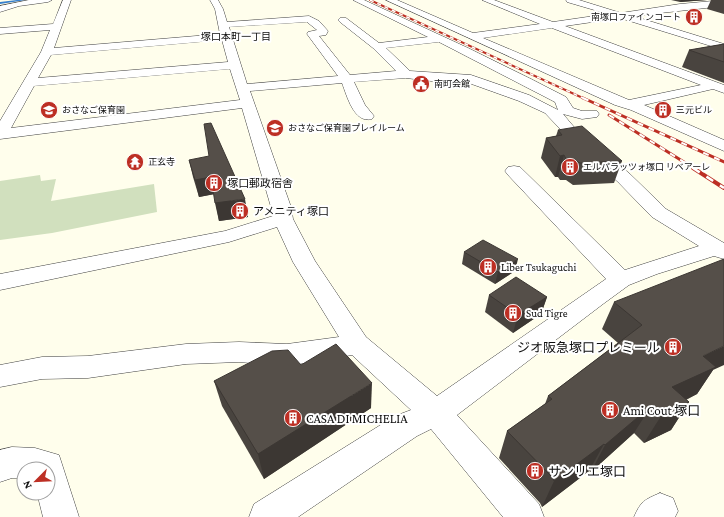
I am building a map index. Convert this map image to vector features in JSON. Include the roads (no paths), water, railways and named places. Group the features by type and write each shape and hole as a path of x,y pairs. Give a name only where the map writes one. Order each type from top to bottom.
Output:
{"street":[{"path":"0,9 18,4 48,0"},
{"path":"0,134 47,52 67,0"},
{"path":"214,0 219,9 224,31 281,207 283,219 304,262 357,344 436,413 526,517"},
{"path":"357,0 441,39 527,82 561,100 565,109 572,113 592,114"},
{"path":"390,0 620,102 629,104 724,146"},
{"path":"486,0 721,86"},
{"path":"570,0 724,48"},
{"path":"660,0 711,14"},
{"path":"471,35 619,15 724,3"},
{"path":"368,15 368,11 379,10"},
{"path":"47,52 224,31 309,18 323,31 322,33 312,34 346,78 359,107 367,116"},
{"path":"316,23 341,20 377,46 406,74"},
{"path":"0,31 57,27"},
{"path":"377,46 441,39"},
{"path":"30,83 235,65"},
{"path":"0,134 244,96 346,78 406,74 431,77 466,78 540,104 555,114 569,130 624,178 659,213 720,250"},
{"path":"502,90 527,82"},
{"path":"561,121 629,104 721,86"},
{"path":"540,104 553,105 561,100"},
{"path":"514,171 621,280"},
{"path":"0,282 229,236 283,219"},
{"path":"267,517 406,426 436,413 621,280 649,269 720,250"},
{"path":"0,376 42,368 88,367 186,354 239,352 287,355 357,344"},
{"path":"0,466 7,463 30,461 48,466 61,517"}],"waterway":[{"path":"0,3 24,0"}],"railway":[{"path":"370,0 585,99"},
{"path":"583,98 724,162"},
{"path":"609,115 695,169"},
{"path":"693,168 724,188"}],"place":[{"name":"南塚口ファインコート","path":"694,17"},
{"name":"南町会館","path":"421,84"},
{"name":"おさなご保育園","path":"49,110"},
{"name":"三元ビル","path":"663,110"},
{"name":"おさなご保育園プレイルーム","path":"275,128"},
{"name":"正玄寺","path":"135,162"},
{"name":"エルパラッツォ塚口 リベアーレ","path":"570,167"},
{"name":"塚口郵政宿舎","path":"214,183"},
{"name":"アメニティ塚口","path":"240,211"},
{"name":"Liber Tsukaguchi","path":"488,267"},
{"name":"Sud Tigre","path":"513,313"},
{"name":"ジオ阪急塚口プレミール","path":"673,347"},
{"name":"Ami Cout 塚口","path":"610,410"},
{"name":"CASA DI MICHELIA","path":"293,418"},
{"name":"サンリエ塚口","path":"535,471"}],"district":[{"name":"塚口本町一丁目","path":"236,36"}]}
